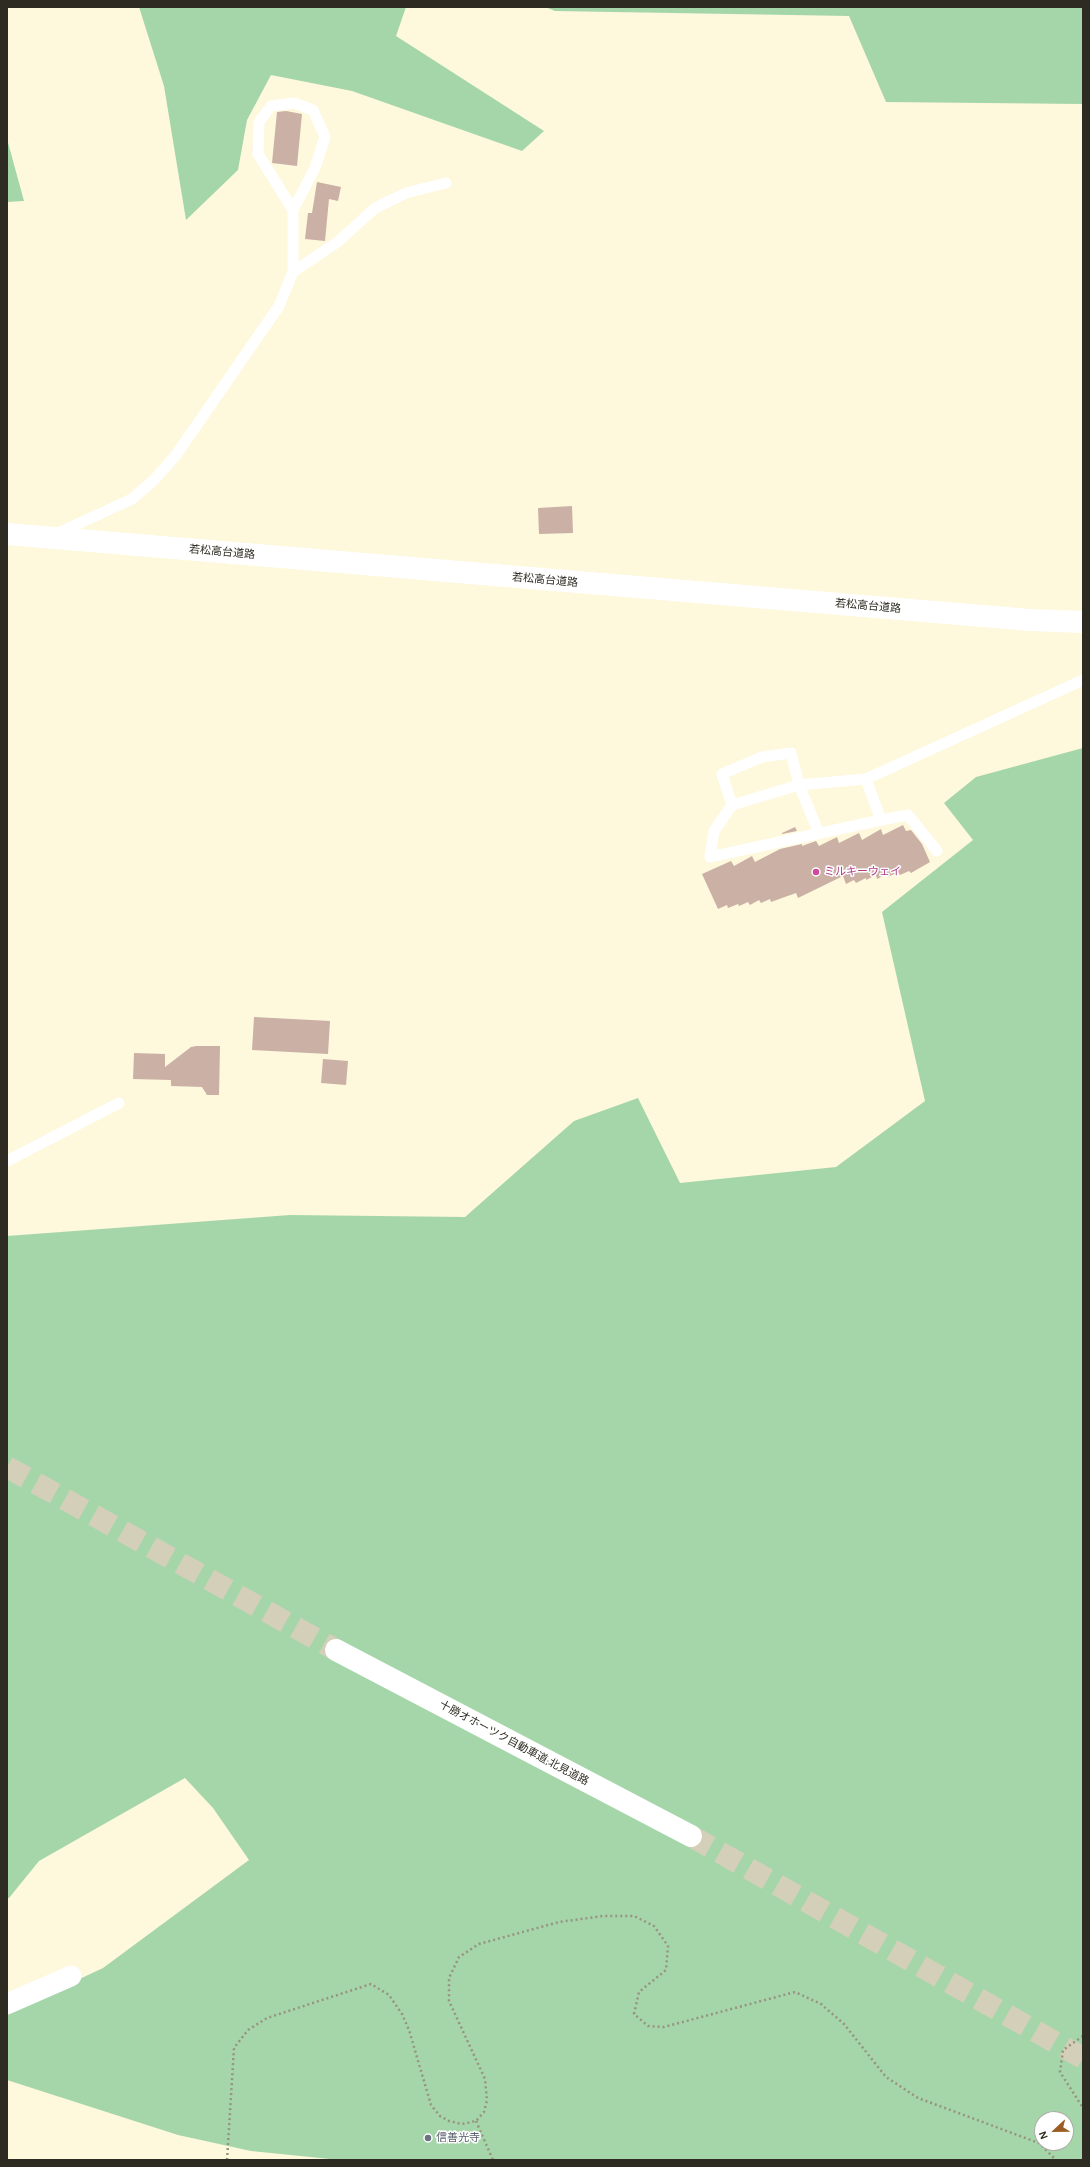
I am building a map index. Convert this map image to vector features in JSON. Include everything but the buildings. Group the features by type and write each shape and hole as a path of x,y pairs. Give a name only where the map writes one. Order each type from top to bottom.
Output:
{"main road":[{"name":"若松高台道路","path":"7,534 564,582 1022,619 1083,622"},
{"name":"十勝オホーツク自動車道;北見道路","path":"336,1650 691,1836"}],"street":[{"path":"7,2004 71,1976"}],"lane":[{"path":"48,537 132,499 154,480 176,455 279,306 293,272 293,210 314,168 324,137 313,110 294,103 271,106 259,122 258,154 293,210"},
{"path":"293,272 339,241 375,208 406,193 446,182"},
{"path":"938,851 908,814 710,857 714,831 732,805 799,785 866,779 1083,680"},
{"path":"732,805 722,774 762,757 791,753 799,785 818,833"},
{"path":"866,779 882,820"},
{"path":"7,1161 119,1103"}],"path":[{"path":"227,2160 234,2048 248,2030 268,2018 371,1984 388,1995 402,2014 409,2030 426,2094 431,2105 440,2116 449,2121 462,2124 476,2121 484,2112 487,2100 484,2079 449,2001 449,1978 459,1957 479,1944 559,1922 603,1916 634,1916 654,1926 668,1946 666,1970 639,1992 634,2014 648,2026 664,2027 795,1992 821,2004 844,2024 886,2078 918,2098 1039,2143 1056,2160"},
{"path":"1083,2036 1063,2050 1060,2072 1083,2108"},
{"path":"476,2121 493,2160"}],"green space":[{"path":"139,7 406,7 396,36 544,131 522,151 352,91 271,75 247,120 238,170 186,220 164,86"},
{"path":"545,7 1083,7 1083,104 886,102 849,16 555,11"},
{"path":"7,139 24,201 7,202"},
{"path":"1083,748 1083,2160 340,2160 251,2151 178,2135 7,2080 7,2013 103,1968 249,1860 213,1808 185,1778 39,1861 9,1898 7,1898 7,1236 290,1215 465,1217 574,1121 638,1098 680,1183 836,1167 925,1101 882,912 973,840 944,803 976,777"}],"tunnel":[{"path":"7,1467 336,1650"},
{"path":"691,1836 1083,2058"}],"place":[{"name":"ミルキーウェイ","path":"816,872"},
{"name":"信善光寺","path":"428,2138"}]}
